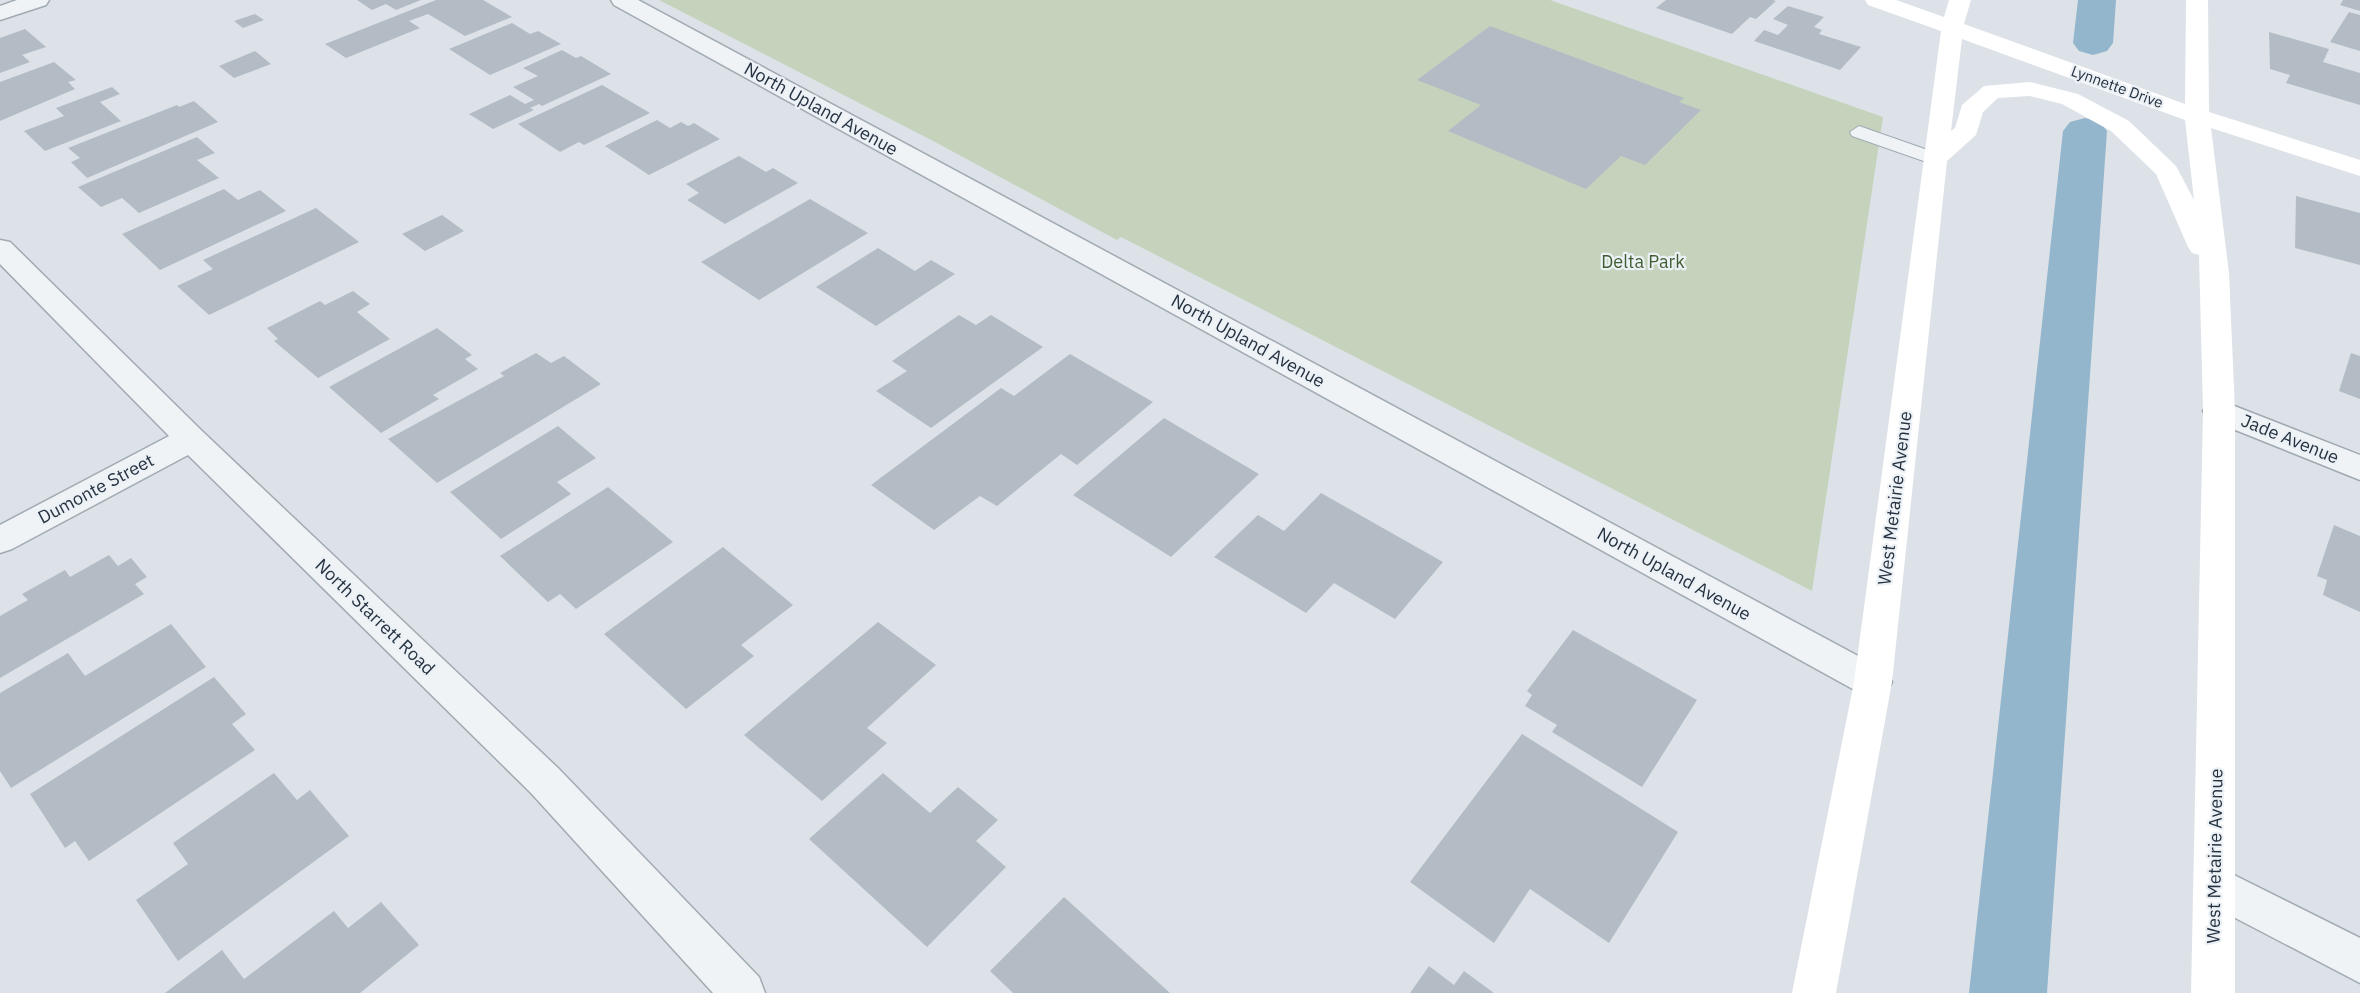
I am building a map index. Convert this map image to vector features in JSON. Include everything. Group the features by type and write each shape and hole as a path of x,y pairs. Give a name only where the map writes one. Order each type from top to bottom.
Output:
{"main road":[{"name":"Lynnette Drive","path":"1876,0 1957,13 2196,116 2360,168"},
{"name":"West Metairie Avenue","path":"2197,0 2196,116 2215,273 2219,411 2216,886 2213,993"},
{"name":"West Metairie Avenue","path":"1814,993 1873,682 1935,159 1957,13"},
{"path":"1935,159 1967,130 1971,110 1992,92 2030,89 2070,99 2120,126 2167,171 2215,273"}],"street":[{"path":"0,13 38,0"},
{"name":"North Upland Avenue","path":"622,0 1873,682"},
{"name":"North Starrett Road","path":"0,248 191,439 545,782 743,993"},
{"name":"Jade Avenue","path":"2219,411 2360,468"},
{"name":"Dumonte Street","path":"0,540 191,439"},
{"path":"2216,886 2360,961"}],"lane":[{"path":"1859,132 1935,159"}],"green space":[{"name":"Delta Park","path":"659,0 1550,0 1883,117 1812,591 1121,237 1117,240 935,142"}],"building":[{"path":"357,0 421,0 396,10 386,4 372,10"},
{"path":"436,0 483,0 512,17 465,36 428,14 409,21 420,28 346,58 325,44"},
{"path":"1666,0 1776,1 1756,19 1750,17 1732,34 1656,8"},
{"path":"2343,0 2360,0 2360,11 2340,5"},
{"path":"1788,6 1824,17 1814,27 1822,30 1819,34 1861,47 1840,70 1754,41 1764,30 1778,35 1788,25 1773,19"},
{"path":"2349,12 2360,15 2360,51 2330,42"},
{"path":"255,14 264,20 243,28 234,21"},
{"path":"512,23 530,34 538,31 561,44 490,75 449,49"},
{"path":"1490,26 1684,98 1679,102 1701,110 1645,165 1621,156 1586,189 1448,131 1481,105 1417,80"},
{"path":"25,29 46,47 22,55 30,62 0,73 0,38"},
{"path":"2269,32 2329,49 2323,62 2360,73 2360,105 2286,83 2290,75 2270,69"},
{"path":"562,50 576,58 581,56 611,74 542,106 539,104 530,108 534,110 493,129 469,114 510,95 525,104 534,100 513,87 538,76 523,68"},
{"path":"255,51 271,64 234,78 219,66"},
{"path":"54,62 76,80 68,82 75,89 0,121 0,82"},
{"path":"602,85 650,113 584,145 579,142 560,152 518,124"},
{"path":"112,87 120,94 100,102 121,121 45,151 24,131 64,116 56,108"},
{"path":"194,101 218,122 87,178 71,162 80,158 68,148 177,105 179,107"},
{"path":"657,120 670,128 681,122 688,126 694,123 720,139 649,175 605,146"},
{"path":"197,137 215,153 197,160 219,178 139,213 122,198 101,207 78,187"},
{"path":"739,156 766,172 773,168 798,183 725,224 687,200 699,193 686,184"},
{"path":"224,189 238,200 260,190 286,211 160,270 122,234"},
{"path":"2296,196 2360,213 2360,265 2295,248"},
{"path":"810,199 868,233 759,300 701,262"},
{"path":"316,208 359,242 209,315 177,286 213,269 203,260"},
{"path":"442,215 464,231 425,251 402,234"},
{"path":"878,248 915,271 931,260 955,274 876,326 816,287"},
{"path":"353,291 370,304 357,312 390,339 318,378 274,341 278,339 267,328 320,301 325,305"},
{"path":"959,315 976,325 991,315 1043,347 931,428 876,391 907,371 892,361"},
{"path":"437,328 472,355 465,359 478,369 433,395 439,399 381,433 329,387"},
{"path":"536,353 551,363 564,356 601,384 437,483 388,439 504,376 500,373"},
{"path":"2351,353 2360,356 2360,399 2339,391"},
{"path":"1070,354 1153,402 1077,465 1061,454 997,506 980,496 934,530 871,485 1001,388 1014,396"},
{"path":"1164,418 1259,474 1171,557 1073,495"},
{"path":"558,426 596,458 557,482 571,494 501,539 450,492"},
{"path":"608,487 673,542 576,609 560,594 548,602 500,556"},
{"path":"1321,493 1443,562 1395,619 1334,583 1306,613 1214,557 1258,515 1284,531"},
{"path":"2334,525 2360,536 2360,612 2323,595 2327,580 2317,576"},
{"path":"723,547 793,605 741,645 754,656 686,709 604,634"},
{"path":"109,555 118,566 131,558 147,577 135,584 144,594 0,678 0,616 28,600 22,594 65,570 70,577"},
{"path":"878,622 936,665 867,728 887,743 822,801 744,735"},
{"path":"171,624 206,667 11,788 0,771 0,693 68,653 85,676"},
{"path":"1573,630 1697,700 1642,787 1552,732 1557,725 1525,706 1532,695 1527,691"},
{"path":"214,677 246,714 232,724 255,750 89,861 75,841 65,848 30,794"},
{"path":"1522,734 1678,832 1609,943 1530,889 1494,943 1410,882"},
{"path":"274,773 297,800 310,790 349,836 178,961 136,900 188,864 173,843"},
{"path":"883,773 930,813 958,787 998,820 976,841 1006,867 927,947 809,839"},
{"path":"1064,897 1170,993 1013,993 990,971"},
{"path":"381,902 419,945 360,993 165,993 222,950 244,979 334,911 348,928"},
{"path":"1429,966 1454,985 1464,971 1494,993 1410,993"}],"waterway":[{"path":"2093,43 2097,0"},
{"path":"2008,993 2085,131"}]}
